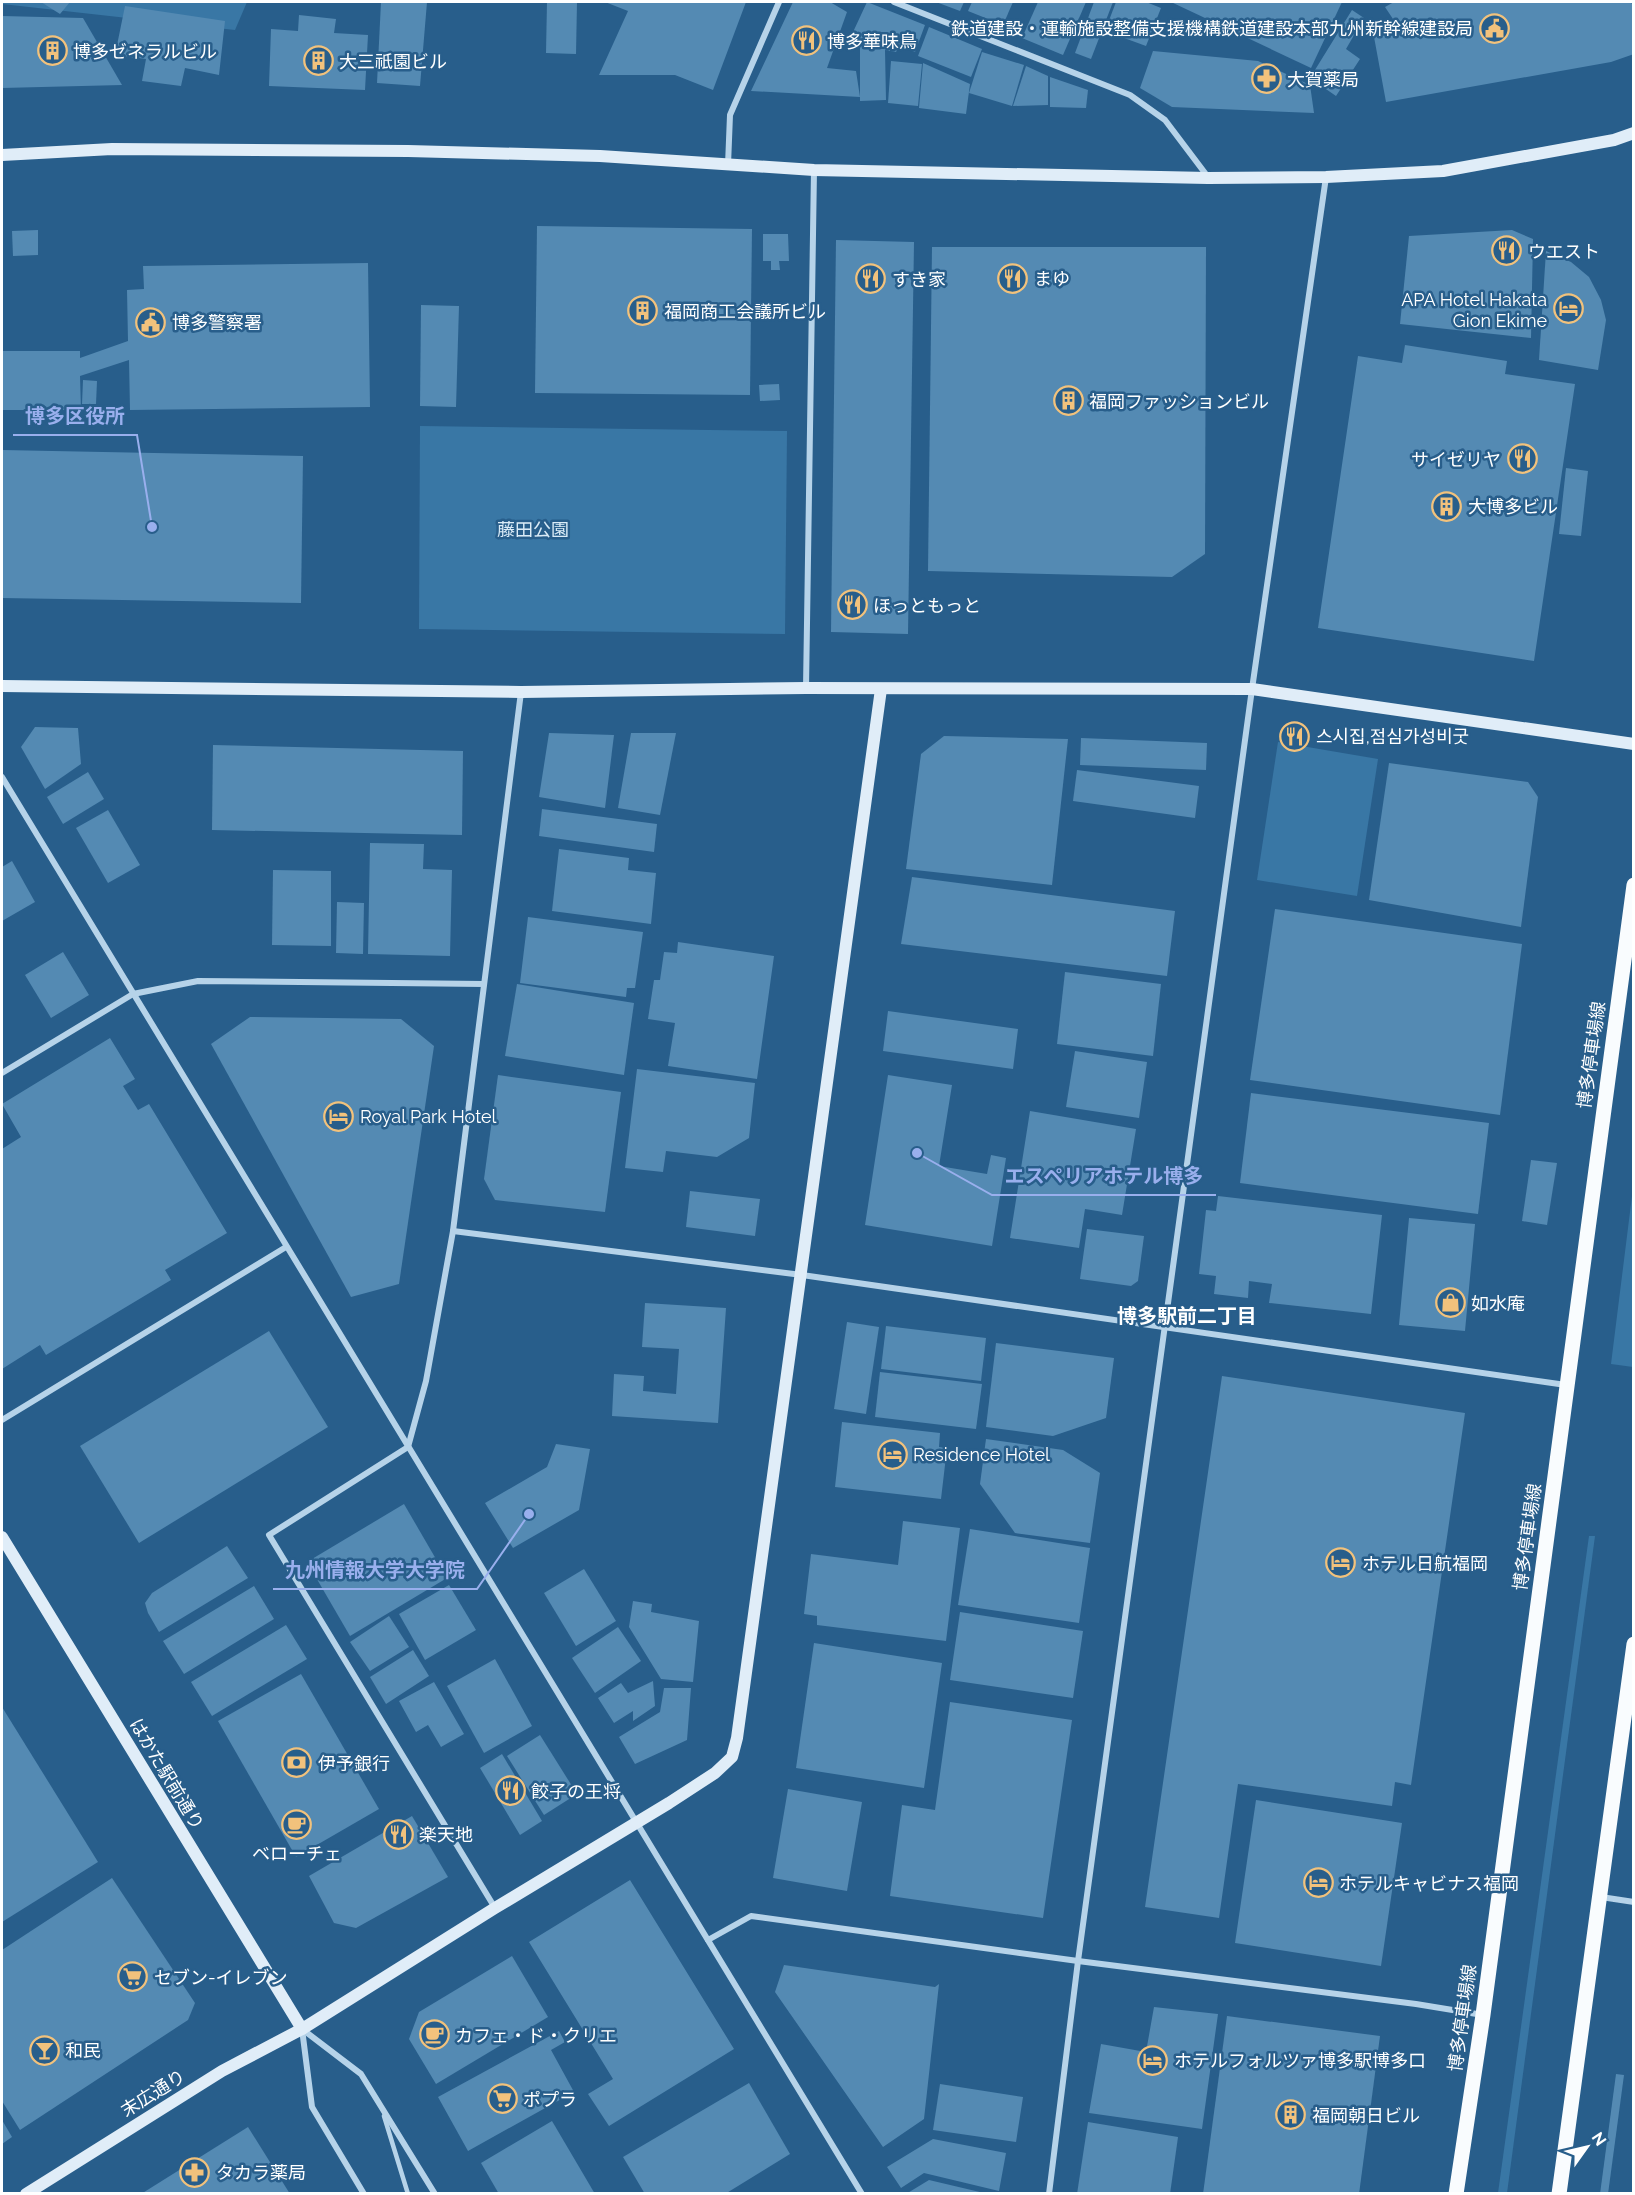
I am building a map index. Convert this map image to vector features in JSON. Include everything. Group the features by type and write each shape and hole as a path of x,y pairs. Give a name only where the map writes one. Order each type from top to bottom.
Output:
{"main road":[{"name":"博多停車場線","path":"1456,2193 1483,2015 1634,885"},
{"path":"1559,2193 1634,1644"}],"street":[{"path":"728,166 730,115 779,2"},
{"path":"894,2 1130,95 1165,120 1208,178"},
{"path":"2,155 112,149 408,151 600,156 814,170 1208,178 1326,177 1443,171 1614,140 1634,133"},
{"path":"806,688 814,170"},
{"path":"1049,2193 1078,1961 1252,689 1326,177"},
{"path":"2,686 521,692 806,688 1252,689 1634,744"},
{"name":"末広通り","path":"26,2193 222,2071 302,2029 636,1823 715,1773 732,1757 737,1738 802,1275 881,689"},
{"path":"495,1908 269,1535 408,1447 426,1381 453,1231 521,692"},
{"path":"2,777 862,2193"},
{"path":"2,1073 133,994 198,981 484,984"},
{"path":"453,1231 802,1275 1566,1385"},
{"path":"2,1420 286,1247"},
{"name":"はかた駅前通り","path":"2,1537 302,2029 361,2074 435,2193"},
{"path":"1600,1897 1634,1902"},
{"path":"708,1940 752,1916 1416,2004 1483,2015"},
{"name":"はかた駅前通り","path":"302,2029 312,2108 364,2193"}],"lane":[{"path":"381,2105 408,2193"}],"green space":[{"path":"2,2 247,2 235,30 2,4"},
{"name":"藤田公園","path":"420,426 787,431 785,634 419,629"},
{"path":"1278,742 1378,759 1357,896 1257,880"},
{"path":"1633,1188 1633,1367 1611,1364"},
{"path":"1589,1536 1595,1536 1507,2193 1498,2193"}],"building":[{"path":"41,2 70,2 60,14"},
{"path":"381,2 427,2 420,86 377,83"},
{"path":"547,2 577,2 576,54 546,53"},
{"path":"605,2 746,2 713,90 675,75 599,75 628,11"},
{"path":"793,2 830,2 847,12 827,68 856,71 860,97 751,91"},
{"path":"867,2 925,25 915,52 899,46 896,52 885,50 886,100 860,101 860,47 847,45"},
{"path":"936,2 964,2 960,11"},
{"path":"972,2 1013,2 1003,25 968,11"},
{"path":"1038,2 1086,2 1063,55 1022,38"},
{"path":"1094,2 1113,2 1091,59 1075,53"},
{"path":"1116,2 1146,2 1161,8 1146,46 1105,31"},
{"path":"1171,2 1342,2 1311,68"},
{"path":"1394,2 1627,2 1634,4 1634,54 1611,62 1386,102 1372,26 1395,22 1385,7"},
{"path":"125,6 225,21 219,75 185,68 181,86 142,81 146,59 115,55"},
{"path":"1352,10 1364,18 1346,49 1360,59 1336,96 1310,78"},
{"name":"大三祇園ビル","path":"299,15 336,19 334,33 368,35 365,90 269,86 271,29 298,31"},
{"name":"博多ゼネラルビル","path":"2,16 83,18 122,85 2,88"},
{"path":"929,27 982,49 971,77 918,56"},
{"path":"1153,51 1258,61 1310,85 1314,113 1172,107 1140,88"},
{"path":"982,52 1024,65 1012,106 969,93"},
{"path":"891,61 922,64 918,106 888,103"},
{"path":"923,63 970,84 966,114 919,108"},
{"path":"1026,66 1048,76 1048,105 1013,106"},
{"path":"1050,77 1088,90 1086,108 1050,107"},
{"name":"福岡商工会議所ビル","path":"537,226 752,229 750,395 535,393"},
{"path":"38,230 38,255 13,256 12,231"},
{"path":"1512,230 1533,239 1531,338 1400,324 1409,236"},
{"path":"763,234 788,234 789,261 779,261 780,270 771,270 771,261 763,261"},
{"path":"836,240 914,242 908,634 831,632"},
{"name":"福岡ファッションビル","path":"932,247 1206,247 1205,554 1172,577 928,571"},
{"path":"1546,251 1571,262 1589,277 1601,300 1606,320 1598,370 1539,360"},
{"path":"368,263 370,407 130,410 129,360 80,376 81,410 2,410 2,351 80,351 80,358 128,341 127,290 144,289 143,266"},
{"path":"421,305 459,306 456,407 420,406"},
{"name":"大博多ビル","path":"1405,345 1507,361 1505,374 1575,384 1534,661 1318,628 1358,356 1402,363"},
{"path":"83,380 97,381 96,404 82,404"},
{"path":"779,384 780,400 760,401 759,385"},
{"path":"2,450 303,456 301,603 2,598"},
{"path":"1566,468 1588,471 1581,536 1559,534"},
{"path":"35,727 78,728 81,764 45,789 21,747"},
{"path":"549,733 614,735 605,808 539,797"},
{"path":"631,733 676,733 660,815 618,808"},
{"path":"944,736 1068,739 1052,885 906,869 921,754"},
{"path":"1081,738 1207,743 1206,770 1080,765"},
{"path":"213,745 463,751 462,835 212,830"},
{"path":"1389,763 1528,782 1538,797 1521,927 1369,900"},
{"path":"1077,770 1199,786 1195,818 1073,801"},
{"path":"88,772 104,799 63,824 47,797"},
{"path":"542,809 657,824 654,852 539,836"},
{"path":"108,810 140,865 108,883 76,828"},
{"path":"370,843 424,844 423,869 452,870 450,956 368,954"},
{"path":"559,849 629,858 628,870 656,873 651,924 552,911"},
{"path":"12,861 35,902 2,921 2,867"},
{"path":"273,870 331,871 331,946 272,945"},
{"path":"912,877 1175,911 1167,976 901,944"},
{"path":"337,902 364,903 363,954 336,953"},
{"path":"1275,909 1522,944 1500,1115 1250,1080"},
{"path":"528,917 643,932 635,988 627,988 626,997 520,983"},
{"path":"678,942 774,956 757,1079 668,1066 675,1023 648,1019 654,980 660,980 664,952 677,953"},
{"path":"63,952 89,995 51,1018 25,975"},
{"path":"1065,972 1161,984 1153,1056 1057,1044"},
{"path":"517,984 634,1003 624,1075 505,1056"},
{"path":"888,1011 1018,1029 1013,1069 883,1051"},
{"path":"250,1017 401,1019 434,1046 399,1284 351,1297 211,1044"},
{"path":"110,1038 135,1079 123,1086 138,1110 149,1104 227,1233 165,1270 171,1280 46,1355 40,1345 2,1369 2,1149 21,1137 2,1104"},
{"path":"1075,1051 1147,1062 1139,1118 1066,1107"},
{"path":"637,1069 755,1083 749,1138 717,1157 666,1151 663,1172 625,1168"},
{"path":"498,1075 621,1092 605,1212 495,1200 484,1179"},
{"path":"888,1075 952,1085 939,1166 987,1174 991,1155 1006,1158 992,1246 865,1225"},
{"path":"1251,1093 1489,1123 1478,1214 1240,1183"},
{"path":"1030,1111 1136,1129 1122,1215 1085,1209 1079,1248 1010,1238"},
{"path":"1531,1160 1557,1163 1547,1225 1522,1221"},
{"path":"690,1191 760,1199 755,1236 686,1227"},
{"path":"1218,1196 1382,1215 1371,1314 1269,1303 1272,1284 1249,1281 1248,1298 1214,1294 1216,1276 1199,1274 1206,1210 1216,1211"},
{"path":"1409,1218 1475,1224 1465,1331 1399,1325"},
{"path":"1087,1229 1144,1236 1138,1281 1131,1286 1080,1279"},
{"path":"645,1303 726,1308 718,1423 612,1416 614,1374 644,1376 643,1391 676,1394 679,1349 642,1347"},
{"path":"847,1322 879,1327 866,1414 834,1409"},
{"path":"886,1326 986,1338 981,1381 881,1369"},
{"path":"269,1331 328,1427 139,1543 80,1446"},
{"path":"996,1343 1114,1358 1106,1418 1053,1436 986,1427"},
{"path":"880,1372 982,1384 976,1429 875,1417"},
{"path":"1222,1376 1465,1413 1411,1785 1395,1782 1392,1806 1238,1784 1219,1918 1145,1907"},
{"path":"842,1422 940,1433 939,1447 947,1448 941,1499 835,1487"},
{"path":"986,1439 1063,1450 1100,1473 1090,1543 1015,1533 980,1484"},
{"path":"556,1444 590,1449 579,1510 513,1548 485,1503 547,1467"},
{"path":"404,1504 447,1578 350,1636 307,1562"},
{"path":"903,1521 960,1528 946,1641 817,1625 817,1616 804,1614 811,1554 898,1565"},
{"path":"970,1529 1090,1548 1079,1623 958,1605"},
{"path":"227,1546 248,1578 159,1632 145,1603 152,1593"},
{"path":"584,1569 616,1621 576,1646 544,1593"},
{"path":"449,1585 476,1630 425,1660 399,1614"},
{"path":"254,1586 274,1619 184,1674 163,1641"},
{"path":"633,1601 652,1604 651,1612 699,1621 693,1682 661,1679 629,1627"},
{"path":"960,1612 1083,1631 1073,1698 950,1680"},
{"path":"389,1616 409,1647 370,1671 350,1642"},
{"path":"286,1625 307,1659 212,1716 191,1682"},
{"path":"618,1627 641,1661 595,1693 572,1658"},
{"path":"814,1643 942,1663 924,1788 796,1768"},
{"path":"413,1650 429,1676 386,1704 370,1677"},
{"path":"495,1659 532,1726 484,1753 447,1686"},
{"path":"301,1674 379,1809 296,1857 218,1721"},
{"path":"653,1681 655,1706 633,1721 633,1711 614,1723 598,1698 621,1683 628,1693"},
{"path":"434,1682 464,1734 441,1747 428,1725 416,1732 399,1701"},
{"path":"664,1688 691,1688 687,1740 635,1764 619,1737 660,1712"},
{"path":"950,1702 1072,1720 1043,1918 890,1896 902,1805 935,1810"},
{"path":"2,1707 98,1862 2,1922"},
{"path":"540,1735 577,1794 544,1815 507,1756"},
{"path":"502,1754 542,1821 520,1835 480,1768"},
{"path":"788,1789 862,1802 847,1891 773,1878"},
{"name":"ホテルキャビナス福岡","path":"1256,1800 1402,1823 1381,1966 1235,1943"},
{"path":"412,1816 448,1877 356,1928 334,1923 309,1876"},
{"path":"112,1878 195,2003 188,2020 20,2130 2,2101 2,1950"},
{"path":"630,1880 734,2049 609,2126 588,2094 613,2079 529,1942"},
{"path":"512,1956 548,2017 436,2084 409,2039 419,2012"},
{"path":"784,1965 935,1987 939,1984 924,2119 883,2147 775,1992"},
{"path":"1154,2007 1218,2014 1202,2129 1089,2113 1101,2044 1146,2052"},
{"name":"福岡朝日ビル","path":"1227,2016 1380,2036 1359,2194 1203,2194"},
{"path":"559,2031 565,2042 551,2050 574,2092 468,2151 438,2097"},
{"path":"1616,2074 1624,2075 1608,2194 1600,2194"},
{"path":"749,2083 790,2154 725,2194 645,2194 623,2157"},
{"path":"940,2084 1023,2097 1016,2142 933,2130"},
{"path":"2,2120 12,2137 2,2144"},
{"path":"552,2121 595,2194 499,2194 481,2163"},
{"path":"1088,2122 1178,2137 1170,2194 1077,2194"},
{"path":"248,2127 290,2194 141,2194"},
{"path":"933,2139 1006,2153 999,2191 924,2173 901,2188 887,2167"},
{"path":"929,2180 984,2193 984,2194 906,2194"}],"place":[{"name":"鉄道建設・運輸施設整備支援機構鉄道建設本部九州新幹線建設局","path":"1494,28"},
{"name":"博多華味鳥","path":"806,41"},
{"name":"博多ゼネラルビル","path":"52,51"},
{"name":"大三祇園ビル","path":"318,61"},
{"name":"大賀薬局","path":"1266,79"},
{"name":"ウエスト","path":"1507,251"},
{"name":"まゆ","path":"1013,278"},
{"name":"すき家","path":"871,279"},
{"name":"APA Hotel Hakata Gion Ekime","path":"1568,309"},
{"name":"福岡商工会議所ビル","path":"643,311"},
{"name":"博多警察署","path":"151,322"},
{"name":"福岡ファッションビル","path":"1068,401"},
{"name":"サイゼリヤ","path":"1522,459"},
{"name":"大博多ビル","path":"1447,506"},
{"name":"博多区役所","path":"152,527"},
{"name":"ほっともっと","path":"852,605"},
{"name":"스시집,점심가성비굿","path":"1295,736"},
{"name":"Royal Park Hotel","path":"339,1116"},
{"name":"エスペリアホテル博多","path":"917,1153"},
{"name":"如水庵","path":"1450,1303"},
{"name":"Residence Hotel","path":"892,1454"},
{"name":"九州情報大学大学院","path":"529,1514"},
{"name":"ホテル日航福岡","path":"1341,1563"},
{"name":"伊予銀行","path":"297,1763"},
{"name":"餃子の王将","path":"510,1791"},
{"name":"ベローチェ","path":"297,1824"},
{"name":"楽天地","path":"398,1834"},
{"name":"ホテルキャビナス福岡","path":"1318,1883"},
{"name":"セブン-イレブン","path":"133,1977"},
{"name":"カフェ・ド・クリエ","path":"434,2035"},
{"name":"和民","path":"44,2050"},
{"name":"ホテルフォルツァ博多駅博多口","path":"1153,2060"},
{"name":"ポプラ","path":"502,2099"},
{"name":"福岡朝日ビル","path":"1291,2115"},
{"name":"タカラ薬局","path":"195,2172"}],"district":[{"name":"博多駅前二丁目","path":"1187,1316"}]}
